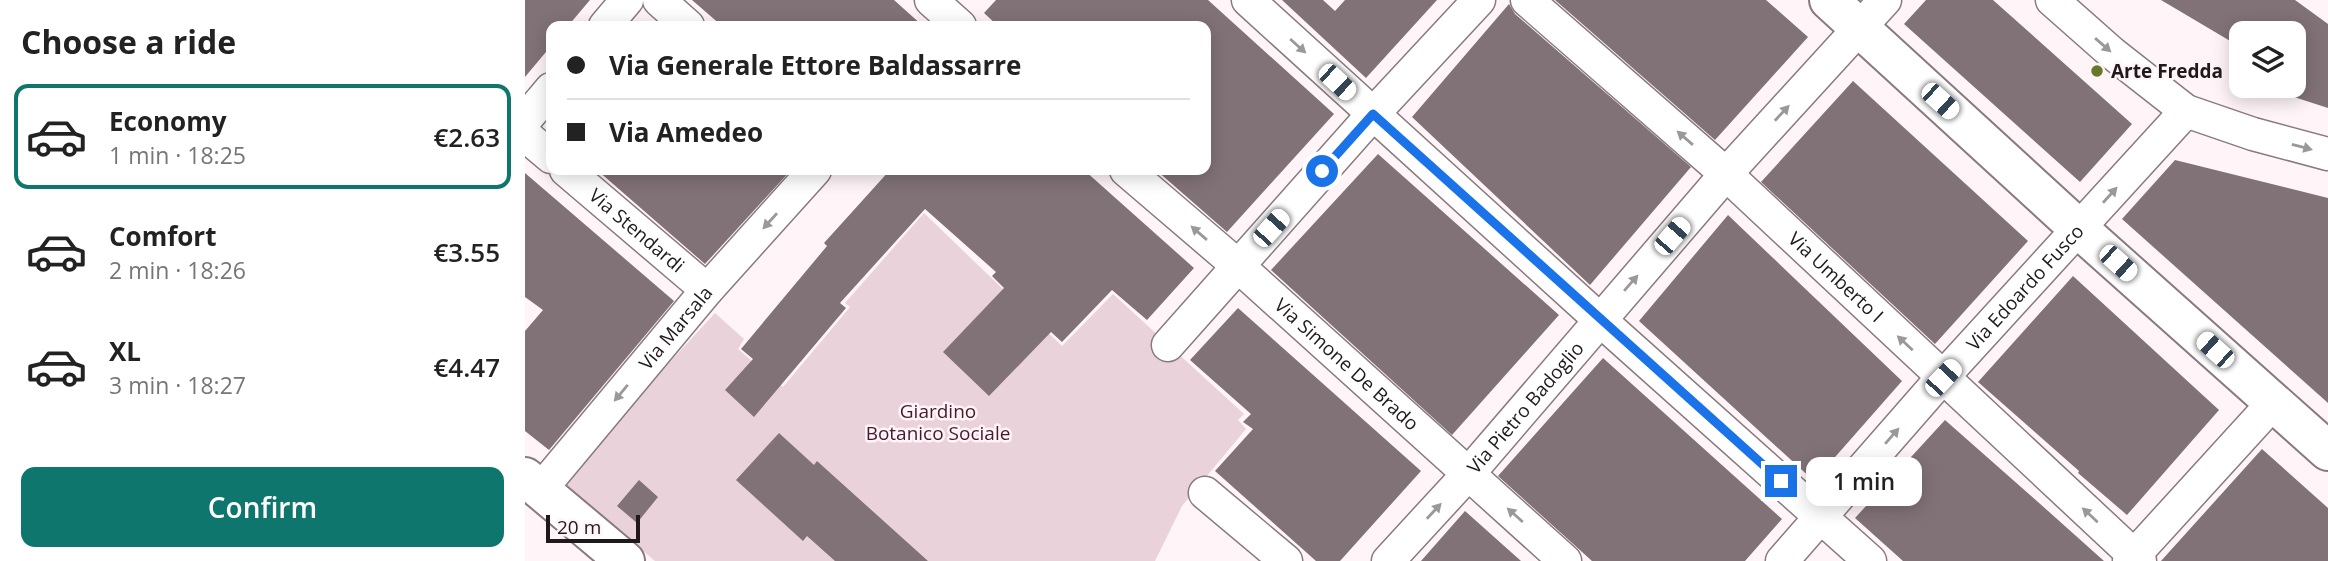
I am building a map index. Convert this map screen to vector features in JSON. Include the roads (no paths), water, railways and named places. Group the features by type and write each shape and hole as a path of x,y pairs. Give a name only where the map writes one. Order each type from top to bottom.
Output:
{"street":[{"path":"609,21 627,0"},
{"path":"659,0 682,21"},
{"path":"1248,0 1870,561"},
{"path":"1168,345 1373,114 1479,0"},
{"name":"Via Umberto I","path":"1527,0 1726,174 2134,559"},
{"path":"1829,0 1873,14 2079,229 2328,451"},
{"path":"2052,0 2112,53 2186,111 2253,134 2328,154"},
{"name":"Via Pietro Badoglio","path":"1388,561 1469,473 1726,174 1873,14"},
{"path":"525,120 546,95"},
{"name":"Via Edoardo Fusco","path":"1782,561 1943,378 2186,111"},
{"path":"525,135 546,154"},
{"name":"Via Stendardi","path":"572,175 707,290"},
{"name":"Via Marsala","path":"533,483 810,175"},
{"name":"Via Simone De Brado","path":"1132,175 1237,265 1565,561"},
{"path":"2134,559 2274,402"},
{"path":"533,483 625,561"},
{"path":"1205,493 1286,561"}],"place":[{"name":"Arte Fredda","path":"2097,71"}],"park label":[{"name":"Giardino Botanico Sociale","path":"938,422"}]}
